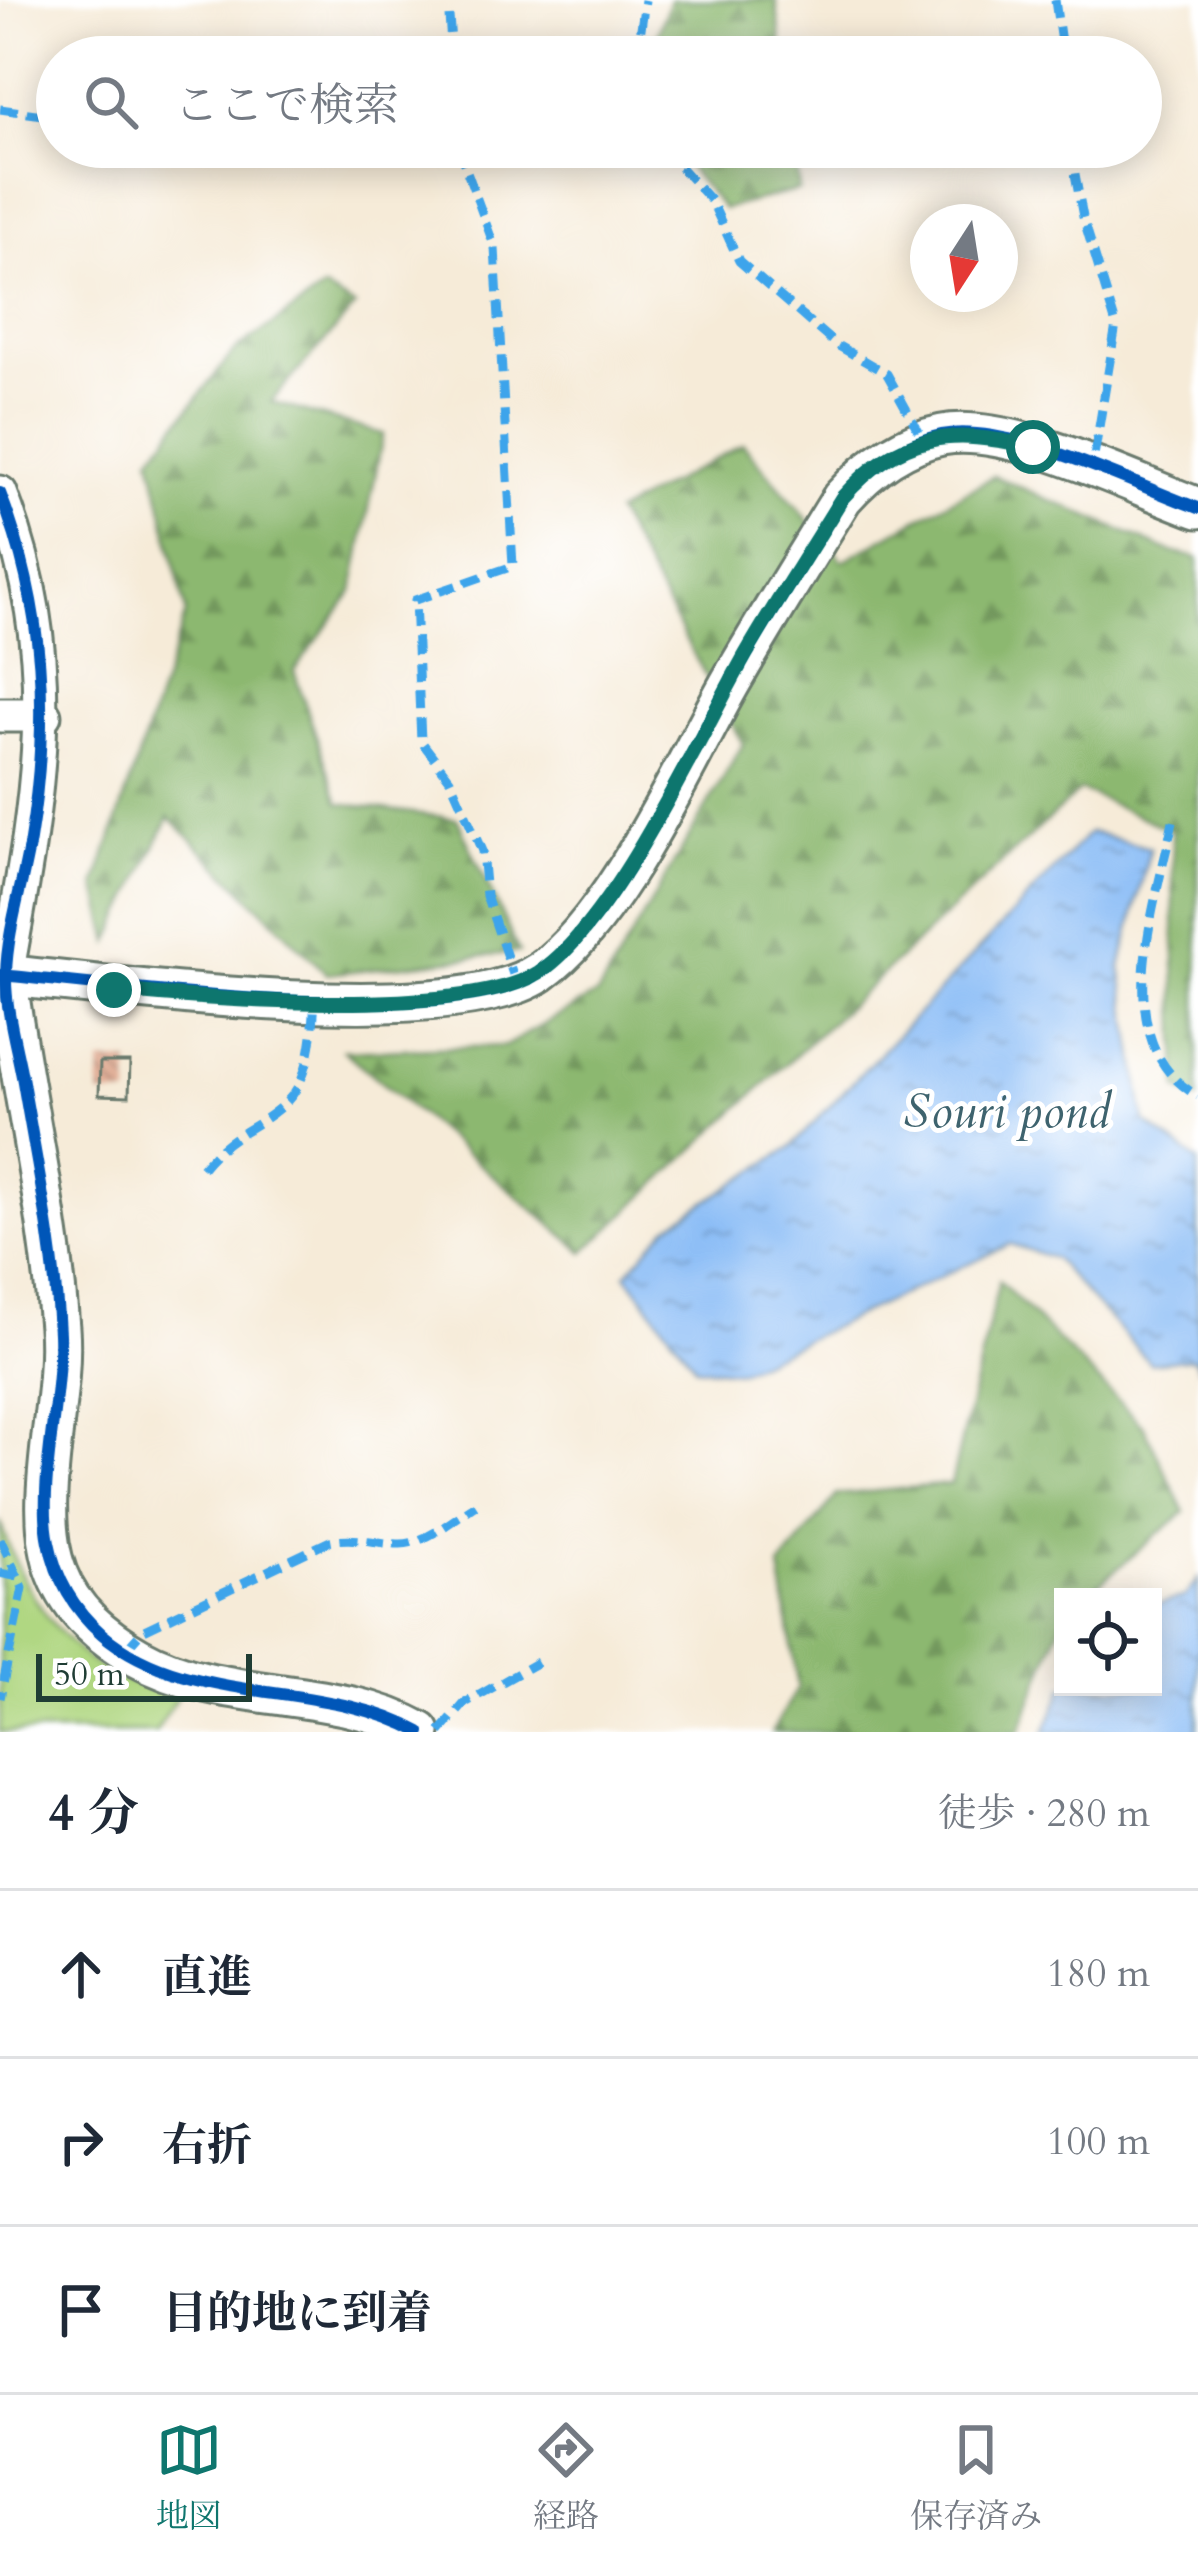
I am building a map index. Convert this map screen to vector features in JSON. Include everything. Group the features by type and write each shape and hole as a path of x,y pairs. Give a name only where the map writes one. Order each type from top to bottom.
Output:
{"street":[{"path":"3,975 187,998 409,998 504,989 538,974 596,915 748,651 842,498 861,476 909,446 945,434 989,437 1033,447 1198,508"},
{"path":"0,493 30,580 44,716 38,794 3,975 59,1330 61,1394 47,1535 56,1572 74,1606 104,1636 158,1665 188,1676 359,1708 420,1732"},
{"path":"0,715 44,716"}],"green space":[{"path":"670,0 776,0 780,36 657,36"},
{"path":"689,168 796,168 799,190 723,209"},
{"path":"324,289 355,307 271,402 383,434 353,592 294,671 339,803 457,819 519,952 327,974 169,817 110,942 96,885 186,613 151,457 234,351"},
{"path":"743,444 843,561 994,476 1171,552 1198,558 1198,1100 1178,1089 1172,831 1080,790 584,1252 344,1051 505,1046 598,994 743,744 616,513"},
{"path":"999,1281 1144,1427 1185,1512 1094,1588 1054,1588 1054,1642 1020,1732 772,1732 798,1688 780,1567 837,1495 951,1484"},
{"path":"0,1521 29,1588 75,1648 115,1676 179,1693 156,1732 0,1732"}],"water":[{"name":"Souri pond","path":"1090,832 1150,848 1121,967 1145,1122 1198,1161 1198,1367 1193,1358 1150,1363 1053,1258 1010,1244 739,1371 696,1367 626,1274 667,1227 790,1148"},
{"path":"1198,1579 1198,1732 1045,1732 1060,1696 1162,1696 1162,1603 1185,1597"}],"building":[{"path":"100,1062 130,1062 129,1096 99,1095"}],"marked path":[{"path":"640,36 645,0"},
{"path":"1055,0 1060,36"},
{"path":"449,16 450,36"},
{"path":"0,109 36,114"},
{"path":"466,168 495,248 513,566 415,600 421,741 450,779 482,851 486,896 516,983"},
{"path":"681,168 712,202 739,261 835,344 887,374 924,441"},
{"path":"1074,168 1083,217 1116,325 1092,469"},
{"path":"1173,821 1149,931 1145,1008 1152,1043 1170,1073 1198,1096"},
{"path":"202,1168 223,1146 283,1105 300,1083 309,1055 315,998"},
{"path":"126,1649 142,1631 330,1541 408,1543 428,1536 476,1505"},
{"path":"0,1539 18,1577"},
{"path":"0,1573 18,1577 23,1588 0,1698"},
{"path":"440,1732 465,1703 538,1662"}],"cycle path":[{"path":"0,975 279,1000 434,1000 496,990 540,972 595,917 645,840 729,685 842,498 887,459 913,444 970,433 1035,446 1198,508"},
{"path":"0,493 26,579 39,664 36,795 9,941 6,987 57,1302 59,1359 46,1494 56,1568 82,1614 137,1657 215,1683 342,1704 420,1732"}],"route":[{"path":"114,990 187,998 446,997 504,989 538,974 596,915 748,651 842,498 861,476 909,446 945,434 1033,447"}]}
